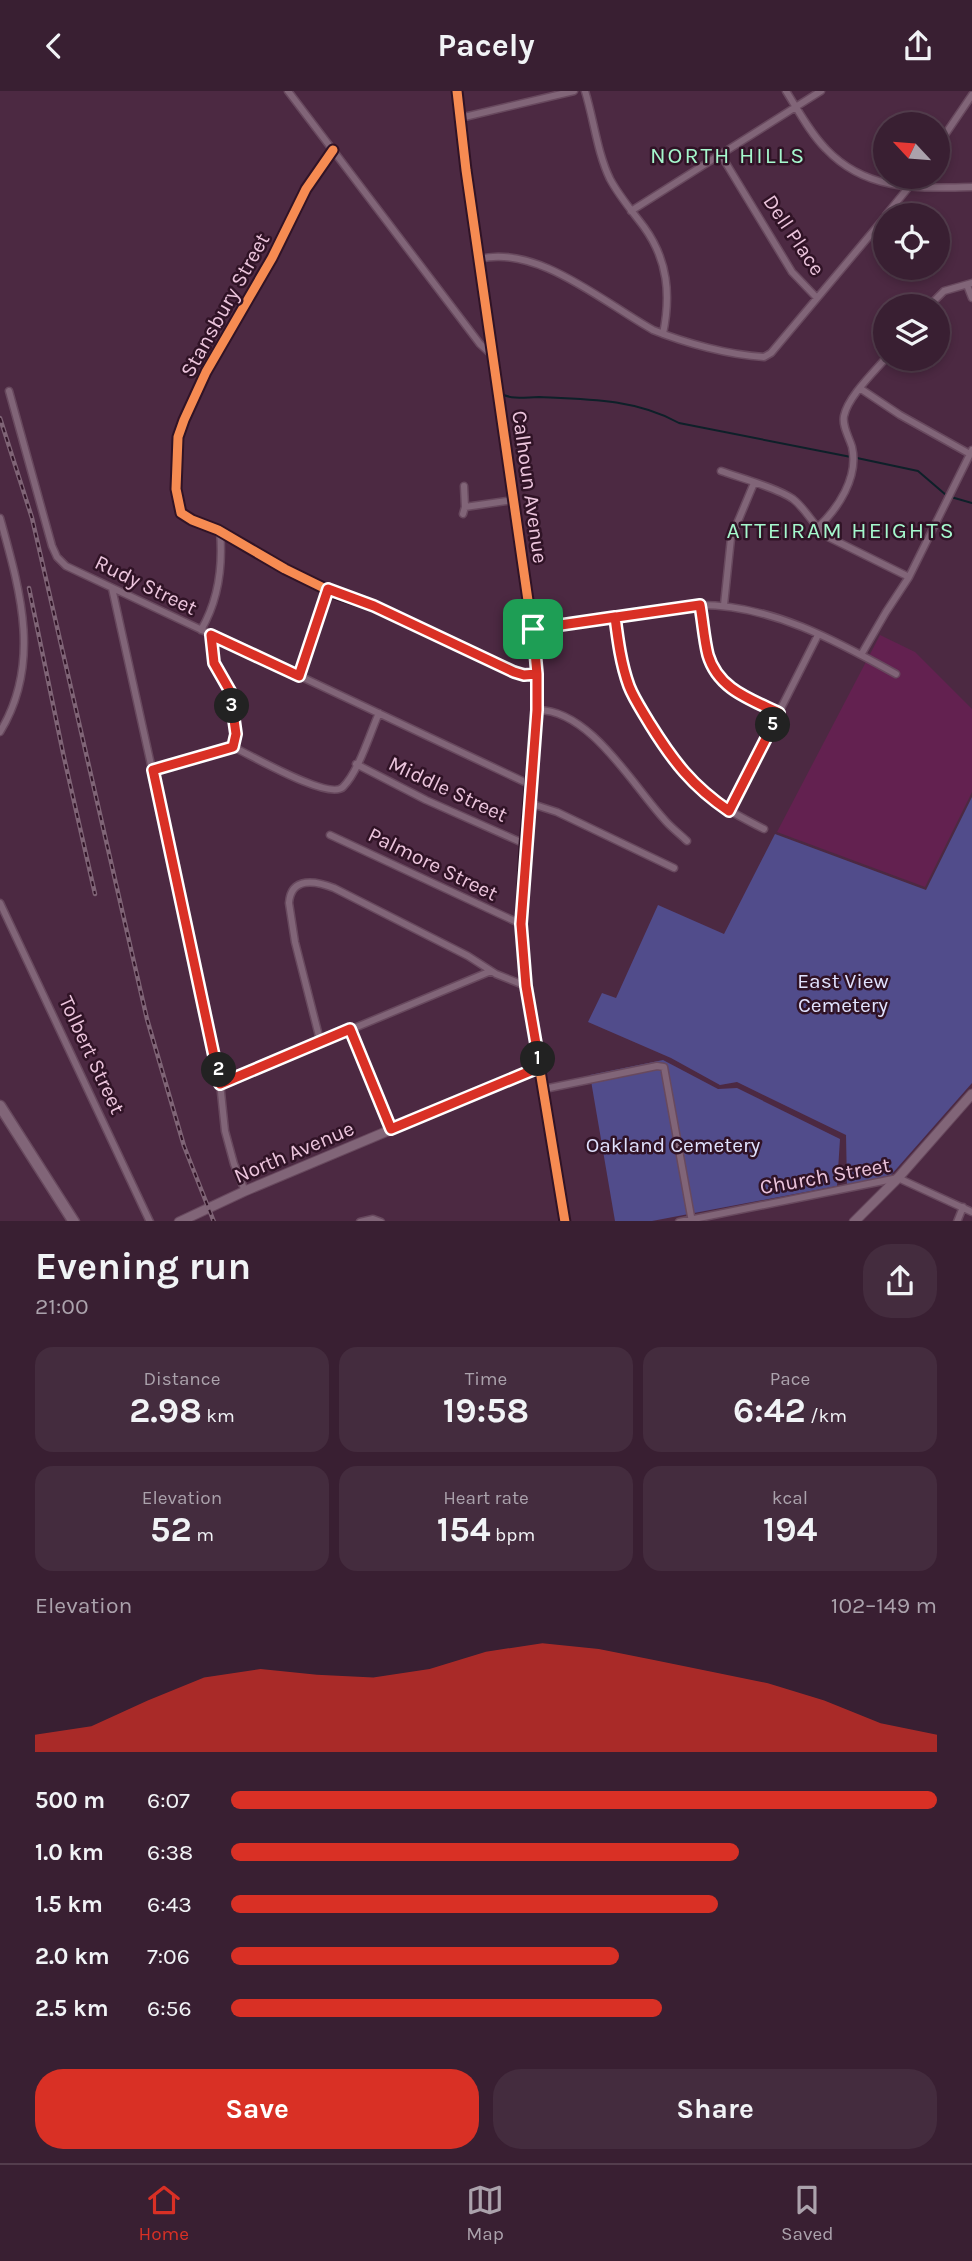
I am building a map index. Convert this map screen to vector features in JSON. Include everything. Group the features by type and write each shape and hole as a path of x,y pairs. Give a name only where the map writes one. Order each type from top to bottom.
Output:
{"main road":[{"path":"0,1106 5,1123 74,1221"}],"street":[{"path":"288,91 480,344 494,356"},
{"name":"Calhoun Avenue","path":"457,91 533,629 537,710 521,924 526,986 565,1221"},
{"path":"460,118 575,91"},
{"path":"585,91 611,182 651,237 662,260 668,301 663,334"},
{"path":"786,91 814,135 838,160 873,179"},
{"path":"632,211 821,91"},
{"path":"950,127 972,95"},
{"name":"Stansbury Street","path":"333,150 306,189 272,258 206,372 179,433 176,489 181,513 328,589 374,606 514,672 524,675 537,674"},
{"name":"Dell Place","path":"721,155 792,272 817,298"},
{"path":"950,187 972,187"},
{"path":"896,203 907,189"},
{"path":"479,259 520,258 544,265 663,334 713,348 764,357 771,353 873,231"},
{"path":"942,294 948,288 970,284 972,298"},
{"path":"817,528 832,514 853,469 852,449 844,418 850,402 876,371"},
{"path":"861,389 900,415 971,452 909,577 861,655"},
{"name":"Rudy Street","path":"9,391 57,557 66,566 531,785"},
{"path":"721,471 794,500 817,528 833,541 909,577"},
{"path":"724,605 731,538 754,483"},
{"path":"464,486 464,510 514,500"},
{"path":"0,518 20,594 24,656 22,677 0,732"},
{"path":"201,631 219,577 220,531"},
{"path":"111,588 220,1084 229,1146 245,1191"},
{"path":"299,676 328,589"},
{"path":"700,605 708,655 718,675 733,690 779,713"},
{"path":"533,629 700,605 724,605 780,618 896,674"},
{"path":"615,617 623,670 630,690 687,778 729,811 764,829"},
{"path":"211,635 214,663 230,691 236,734 233,747"},
{"path":"729,811 818,635"},
{"path":"537,710 553,712 566,718 609,751 664,820 687,841"},
{"path":"153,770 233,747 326,790 336,791 342,788 356,764 379,713"},
{"name":"Middle Street","path":"356,764 426,800 525,844"},
{"path":"529,803 577,820 674,868"},
{"name":"Palmore Street","path":"330,835 521,924"},
{"path":"320,1040 291,915 290,896 299,884 314,881 334,888 468,956 491,971 526,986"},
{"name":"Tolbert Street","path":"0,904 150,1221"},
{"path":"220,1084 320,1040 491,971"},
{"path":"350,1029 391,1129"},
{"path":"544,1089 657,1066 664,1067 691,1220"},
{"name":"North Avenue","path":"178,1221 540,1067"},
{"path":"854,1221 898,1178 972,1094"},
{"name":"Church Street","path":"679,1221 898,1178 972,1212"},
{"path":"957,1221 962,1207"},
{"path":"360,1221 381,1221"}],"shaded area":[{"path":"880,635 915,652 972,709 972,792 925,887 777,832"}],"green space":[{"name":"East View Cemetery","path":"972,797 972,1083 891,1175 847,1185 846,1135 737,1082 720,1085 671,1058 588,1022 602,993 616,998 658,905 724,934 775,834 926,890"},
{"name":"Oakland Cemetery","path":"663,1060 718,1089 737,1088 840,1139 837,1186 652,1221 615,1221 590,1075"}],"waterway":[{"path":"501,394 515,398 575,399 628,405 646,409 679,423 851,457"},
{"path":"857,458 918,471 946,495"},
{"path":"951,497 972,503"}],"railway":[{"path":"0,418 32,518 147,1019 184,1146 214,1221"},
{"path":"29,588 95,894"}],"cycle path":[{"path":"457,91 536,656 537,710 521,924 526,986 565,1221"},
{"path":"333,150 306,189 272,258 206,372 184,420 178,437 176,489 181,513 334,593 374,606 514,672 524,675 537,674"}],"district":[{"name":"NORTH HILLS","path":"728,155"},
{"name":"ATTEIRAM HEIGHTS","path":"841,530"}],"route":[{"path":"533,629 537,674 537,710 521,924 526,986 540,1067 391,1129 350,1029 220,1084 153,770 233,747 236,734 230,691 214,663 211,635 299,676 328,589 374,606 524,675 537,674 536,656 533,629 700,605 708,655 718,675 733,690 779,713 729,811 687,778 643,713 623,670 621,661 615,617 533,629"}]}
